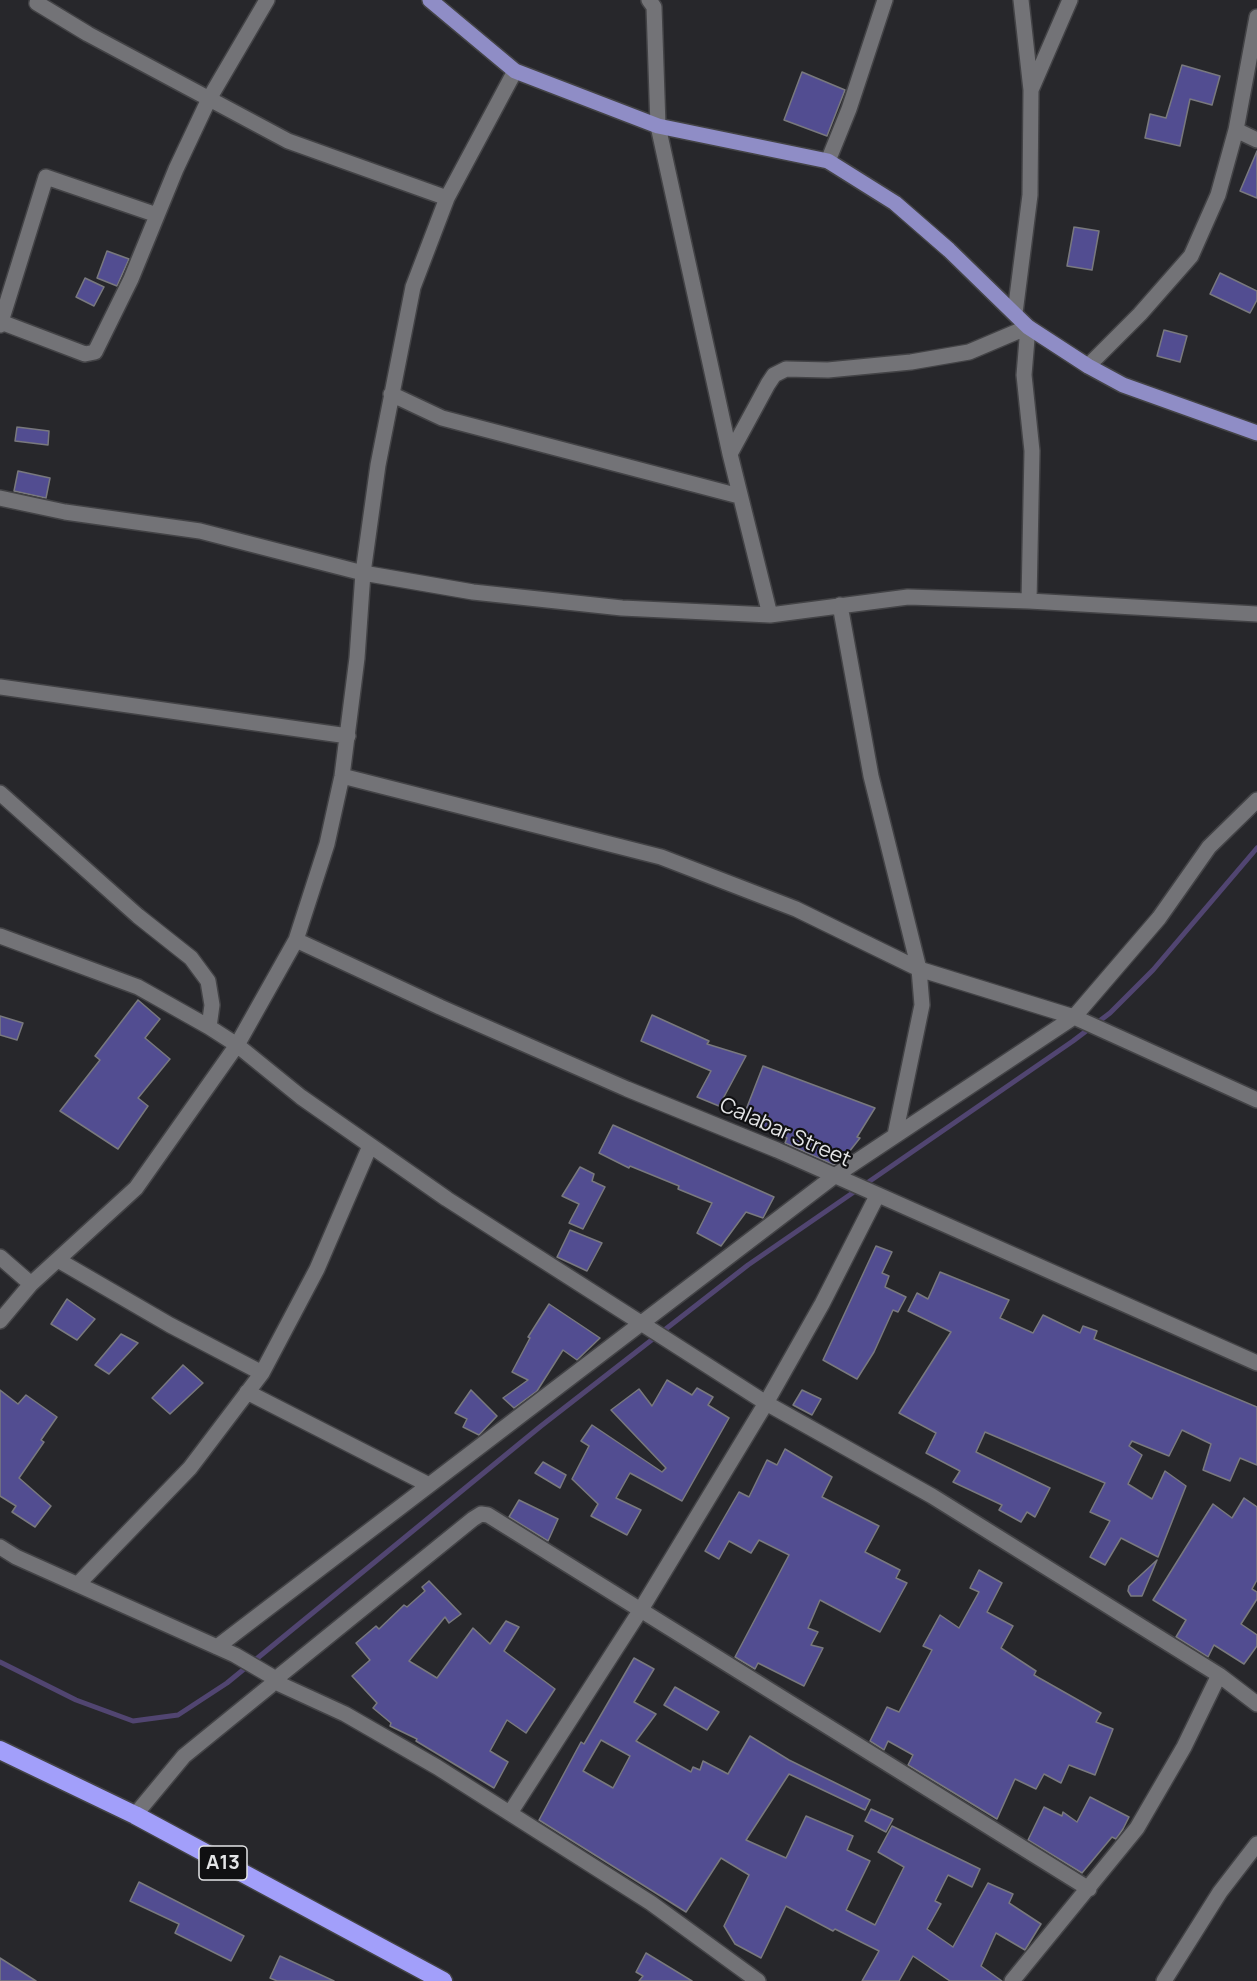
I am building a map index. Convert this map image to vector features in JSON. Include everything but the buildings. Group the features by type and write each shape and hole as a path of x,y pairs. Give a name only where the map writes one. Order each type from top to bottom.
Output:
{"highway":[{"name":"A13","path":"0,1750 135,1815 443,1981"}],"main road":[{"path":"429,0 515,71 658,126 828,161 895,203 1028,327 1088,366 1123,385 1257,433"}],"street":[{"path":"38,0 38,3 88,34 288,141 447,198"},
{"path":"157,215 46,177 0,323 85,354 95,352 131,279 209,99 267,0"},
{"path":"828,161 849,110 885,0"},
{"path":"1015,313 1030,195 1031,90 1021,0"},
{"path":"1031,90 1070,0"},
{"path":"653,2 658,126 730,454 770,615"},
{"path":"1088,366 1140,314 1191,256 1218,195 1236,130 1254,47 1257,17"},
{"path":"0,1321 31,1284 136,1188 237,1045 296,940 327,844 342,776 357,657 363,573 391,394 413,287 447,198 515,71"},
{"path":"1236,130 1257,140"},
{"path":"730,454 768,384 774,375 786,369 828,370 923,360 969,352 1028,327 1024,375 1032,451 1029,601"},
{"path":"391,394 442,418 740,496"},
{"path":"0,498 65,512 200,531 363,573 473,592 622,608 770,615 908,597 1029,601 1257,614"},
{"path":"840,605 871,776 919,969 922,1005 895,1135"},
{"path":"0,687 88,697 348,736"},
{"path":"342,776 662,857 796,909 919,969 1077,1018 1257,1100"},
{"path":"0,793 138,915 191,958 208,981 212,1005 209,1027"},
{"path":"217,1647 895,1135 1077,1018 1159,918 1209,847 1257,800"},
{"path":"0,936 138,987 209,1027 237,1045 301,1097 447,1199 766,1403 932,1496 1219,1675 1257,1704"},
{"name":"Calabar Street","path":"296,940 440,1007 627,1089 777,1150 1257,1363"},
{"path":"79,1583 190,1467 262,1373 317,1269 370,1146"},
{"path":"510,1813 640,1611 766,1403 822,1304 877,1196"},
{"path":"0,1257 31,1284"},
{"path":"58,1260 170,1325 262,1373"},
{"path":"247,1392 429,1485"},
{"path":"135,1815 184,1756 480,1514 488,1515 1089,1889"},
{"path":"0,1547 16,1557 79,1583 235,1655 271,1676 273,1681 345,1714 510,1813 651,1903 758,1981"},
{"path":"1012,1981 1137,1828 1184,1747 1219,1675"},
{"path":"1164,1981 1220,1892 1257,1844"}],"waterway":[{"path":"0,1662 76,1700 133,1721 178,1715 227,1683 541,1426 748,1265 1073,1041 1110,1013 1153,970 1257,848"}]}
